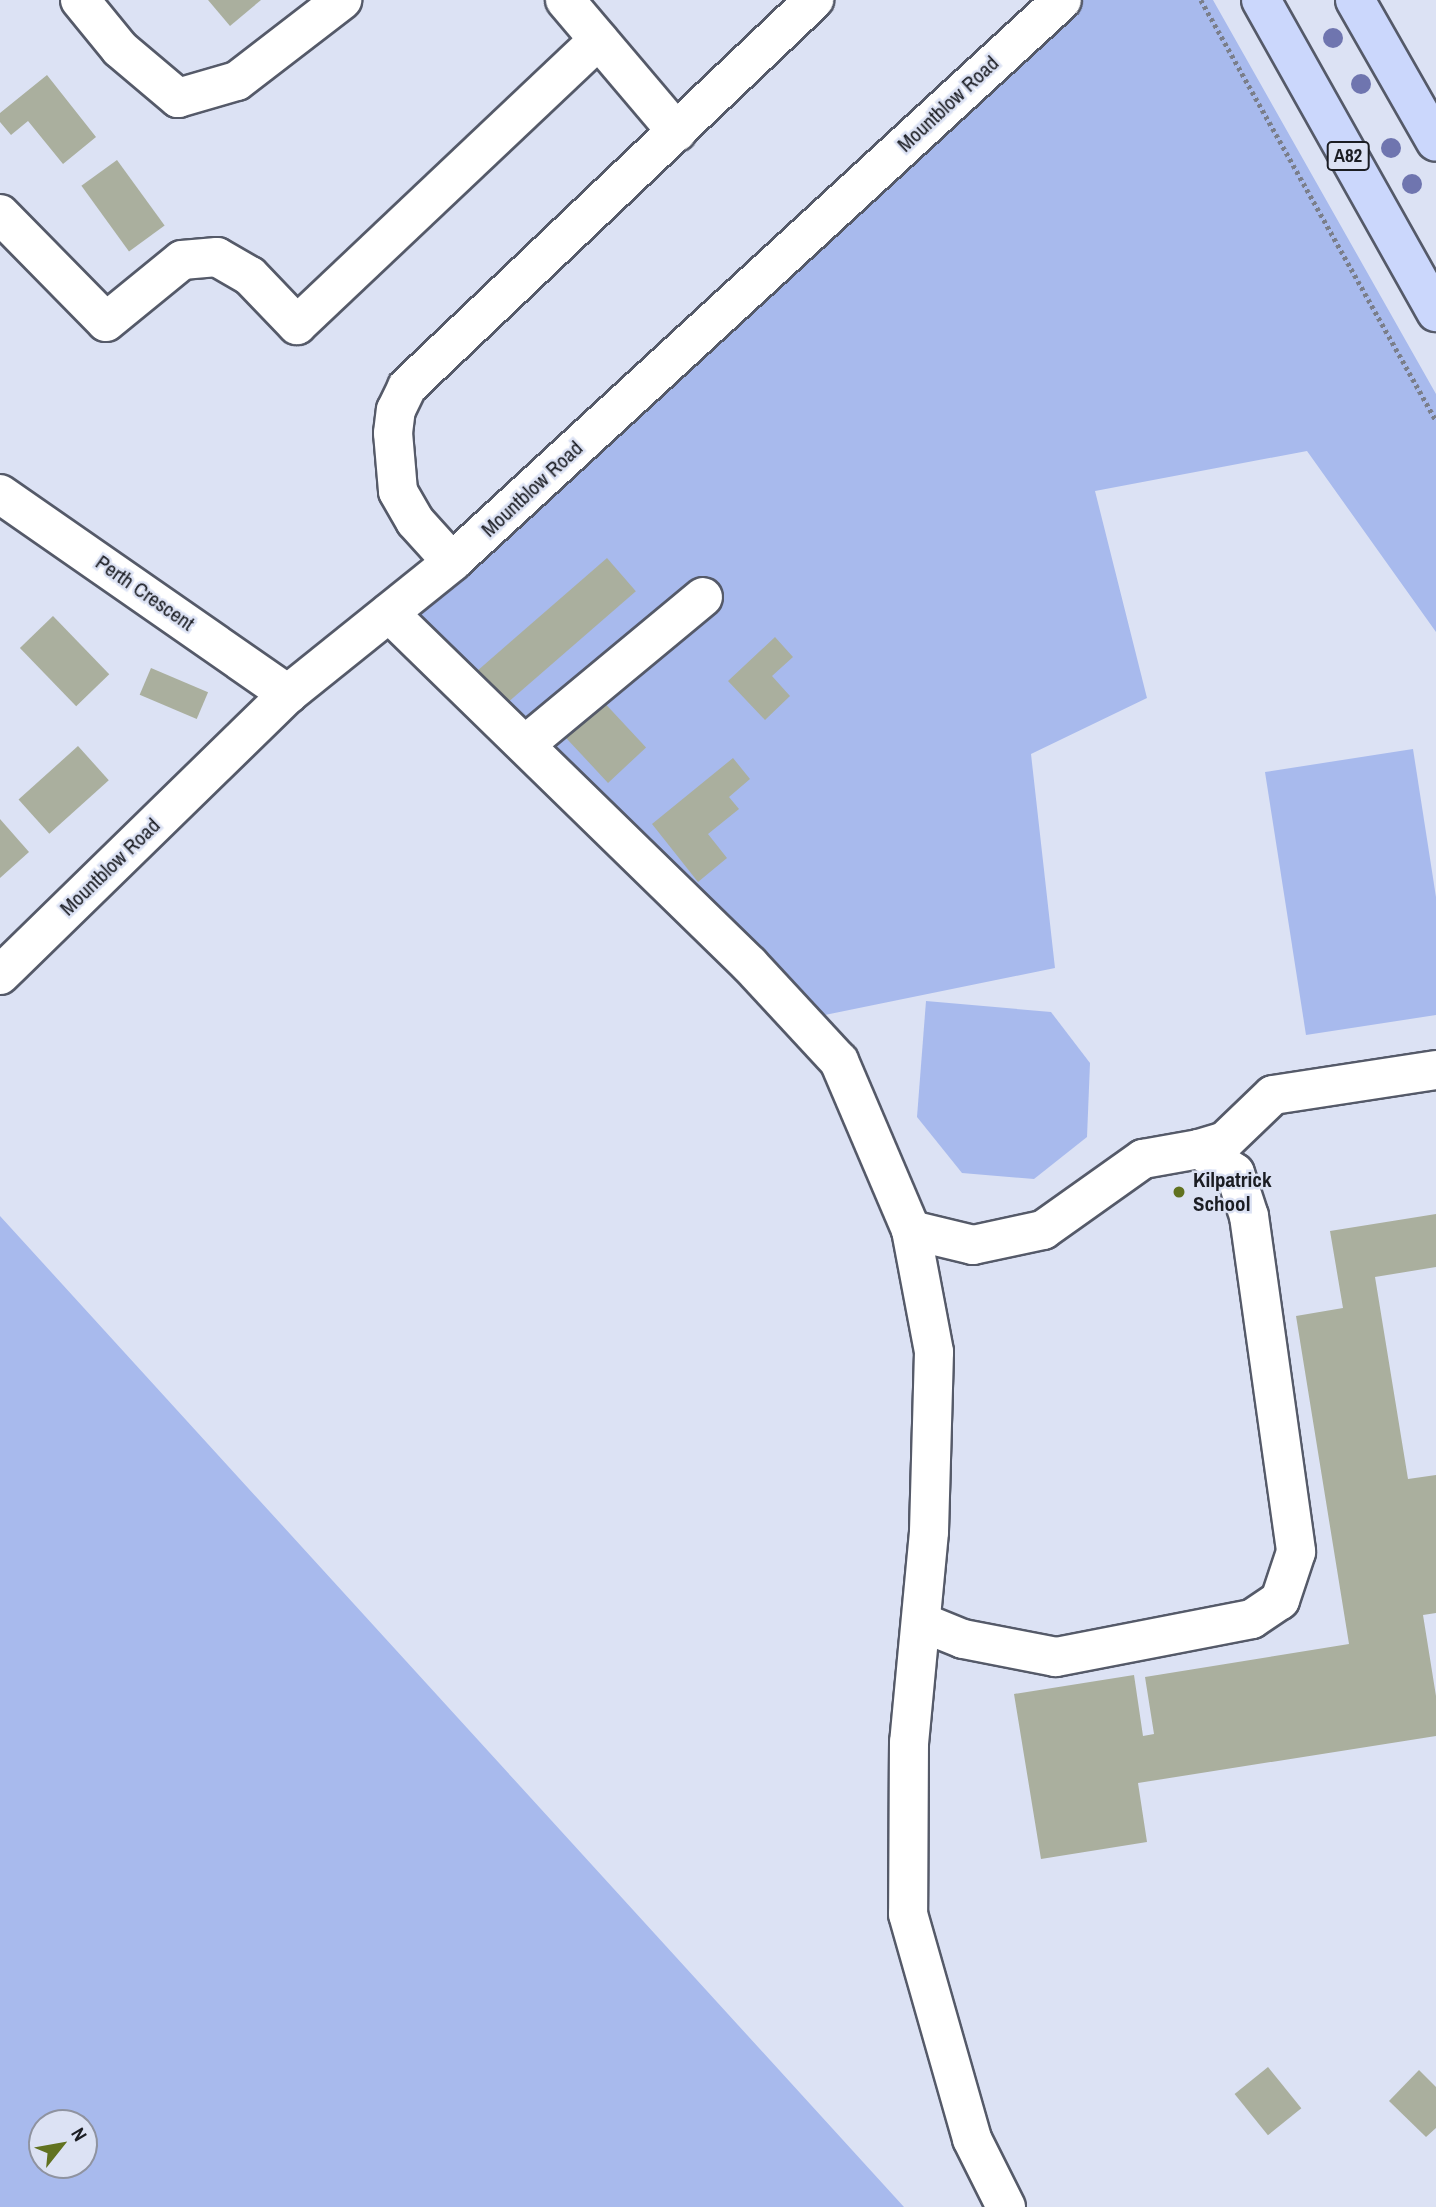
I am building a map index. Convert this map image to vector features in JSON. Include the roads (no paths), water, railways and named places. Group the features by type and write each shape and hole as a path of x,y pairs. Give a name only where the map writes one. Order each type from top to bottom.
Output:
{"main road":[{"name":"A82","path":"1261,0 1436,313"},
{"path":"1355,0 1436,142"}],"street":[{"path":"80,0 120,49 178,98 237,81 342,0"},
{"path":"565,0 677,131"},
{"path":"452,562 415,521 398,491 393,433 396,410 407,387 814,0"},
{"name":"Mountblow Road","path":"0,975 288,694 452,562 1062,0"},
{"path":"0,214 106,322 182,260 217,257 250,276 297,325 598,40"},
{"name":"Perth Crescent","path":"0,495 288,694"},
{"path":"526,744 703,597"},
{"path":"389,613 750,965 839,1061 911,1230 934,1352 929,1532 909,1742 908,1914 972,2139 1006,2207"},
{"path":"911,1230 973,1245 1043,1230 1143,1159 1199,1149 1225,1141 1273,1095 1436,1070"},
{"path":"921,1622 963,1639 1056,1657 1252,1619 1280,1600 1296,1552 1249,1216 1235,1173 1199,1149"}],"place":[{"name":"Kilpatrick School","path":"1179,1192"}]}
